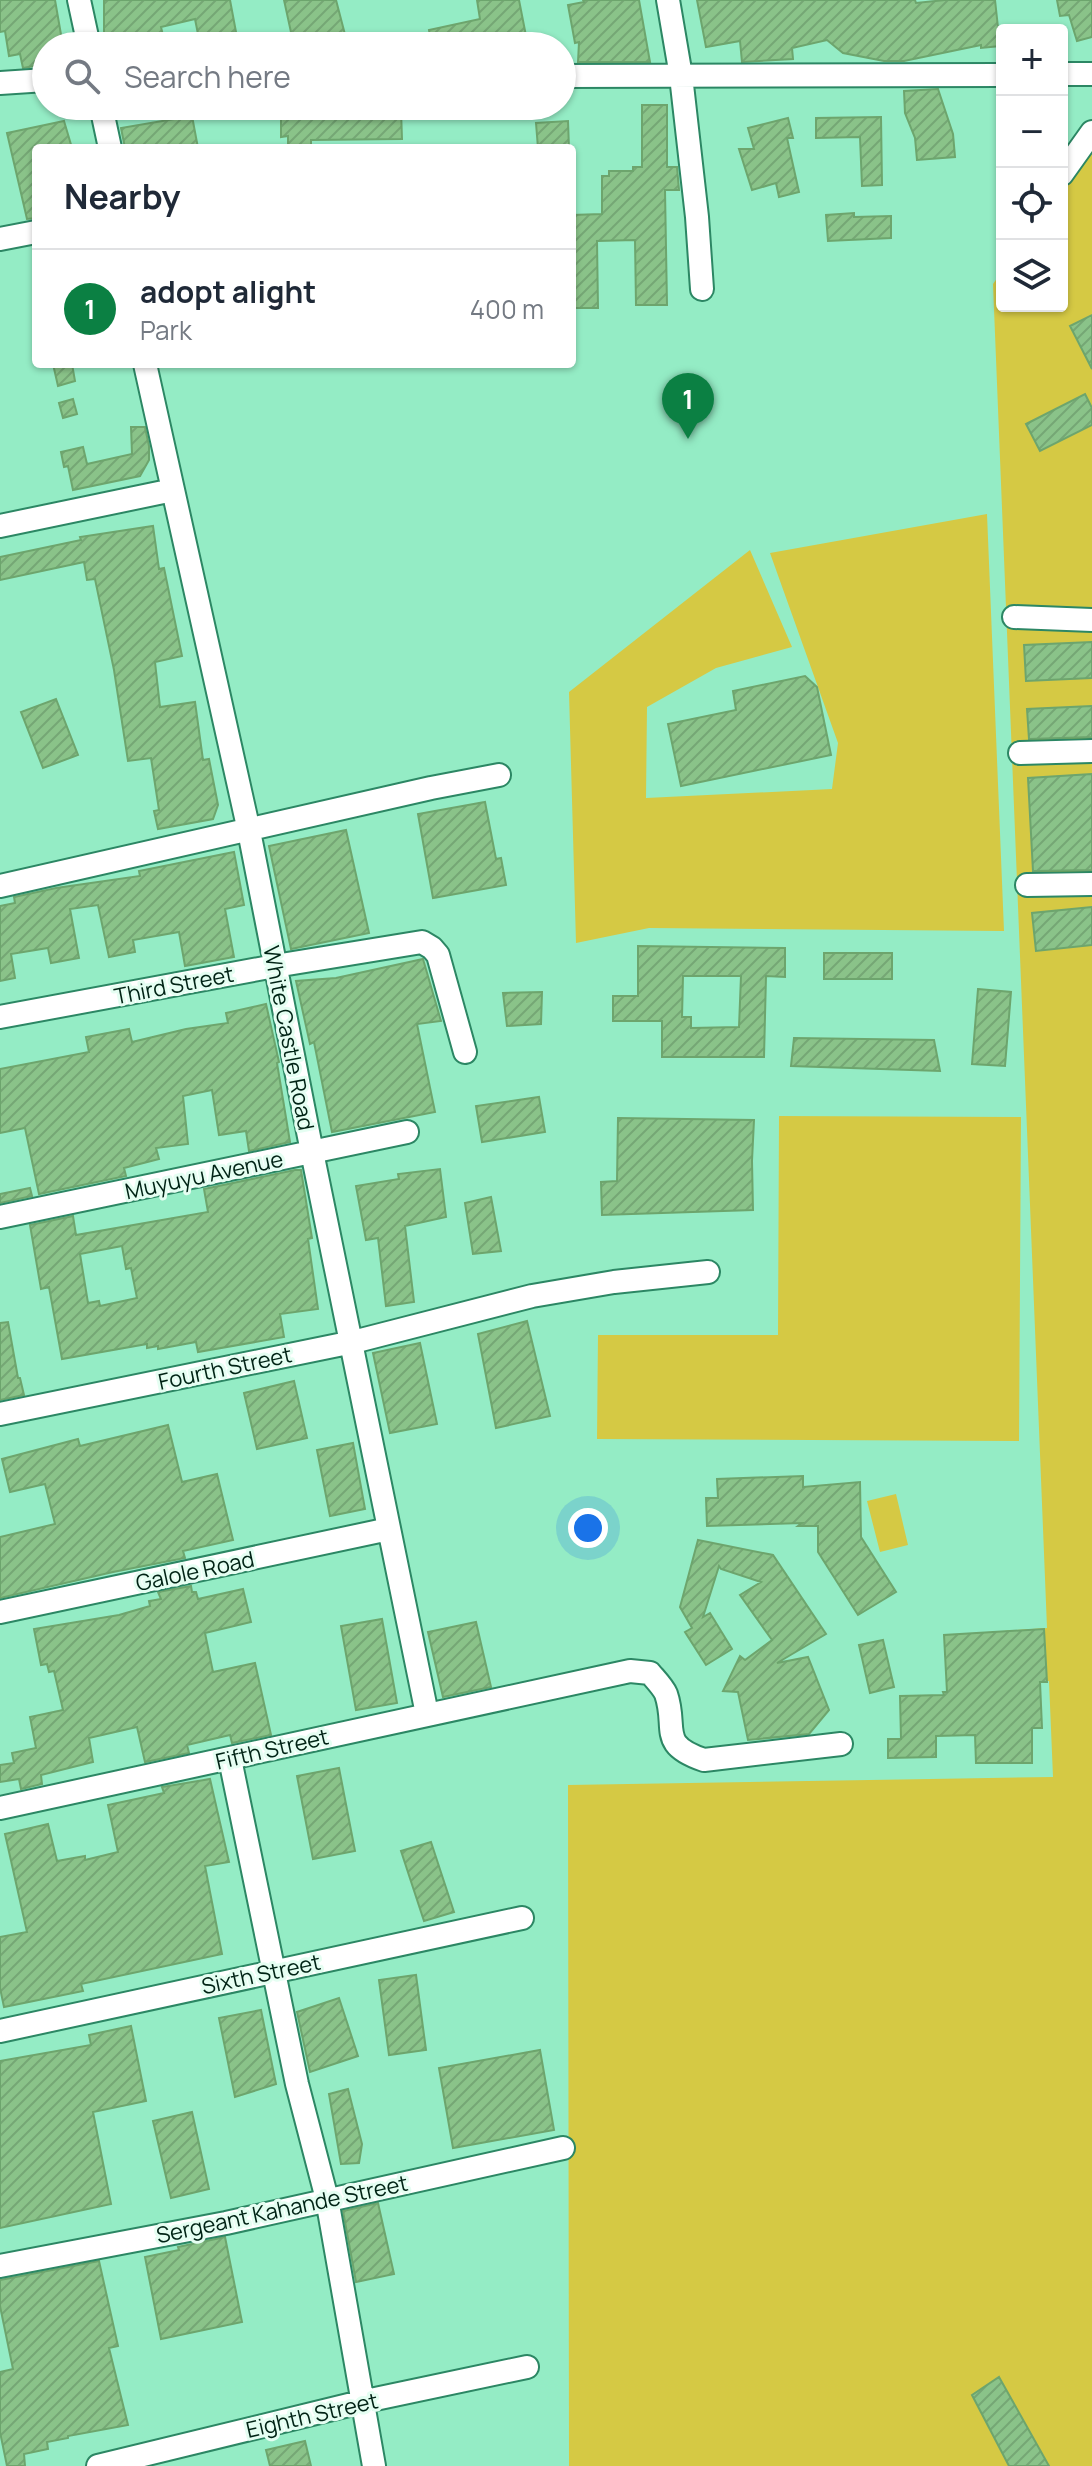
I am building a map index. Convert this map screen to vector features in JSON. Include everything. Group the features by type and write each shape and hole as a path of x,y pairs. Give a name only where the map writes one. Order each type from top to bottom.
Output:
{"street":[{"path":"79,0 86,32"},
{"path":"668,0 681,76 702,289"},
{"path":"1068,74 1092,74"},
{"path":"576,76 996,75"},
{"path":"0,83 32,81"},
{"path":"104,120 109,144"},
{"path":"1066,168 1092,132"},
{"path":"0,239 32,233"},
{"name":"White Castle Road","path":"146,368 249,831 427,1714"},
{"path":"0,526 173,490"},
{"path":"1014,617 1092,620"},
{"path":"1020,753 1092,751"},
{"path":"0,886 499,775"},
{"path":"1027,885 1092,884"},
{"name":"Third Street","path":"0,1017 422,942 438,955 465,1052"},
{"name":"Muyuyu Avenue","path":"0,1217 407,1132"},
{"name":"Fourth Street","path":"0,1414 353,1342 532,1296 614,1282 708,1272"},
{"name":"Galole Road","path":"0,1612 389,1529"},
{"name":"Fifth Street","path":"0,1808 630,1671 650,1673 665,1693 671,1734 683,1753 704,1760 841,1744"},
{"path":"230,1759 297,2084 327,2199 374,2466"},
{"name":"Sixth Street","path":"0,2031 522,1918"},
{"name":"Sergeant Kahande Street","path":"0,2266 226,2223 563,2148"},
{"name":"Eighth Street","path":"98,2466 361,2402 527,2367"}],"shaded area":[{"path":"1092,142 1092,2466 569,2466 568,1785 1053,1777 1049,1681 947,1688 944,1635 1047,1628 993,284 996,280 996,312 1068,312 1068,176"},
{"path":"987,514 1004,931 649,928 576,943 569,692 750,550 792,647 716,668 647,707 646,798 832,789 838,743 770,553"},
{"path":"779,1116 1021,1117 1019,1441 597,1439 598,1335 778,1335"},
{"path":"896,1494 908,1545 880,1552 867,1501"}],"building":[{"path":"0,0 55,0 61,32 32,32 32,66 23,68 20,54 9,56 5,31 0,32"},
{"path":"104,0 230,0 236,32 198,32 195,19 161,27 162,32 104,32"},
{"path":"284,0 336,0 344,32 291,32"},
{"path":"477,0 519,0 525,32 429,32 429,30 480,19"},
{"path":"639,0 650,62 578,62 579,42 576,43 568,5"},
{"path":"697,0 915,0 916,3 995,0 996,46 981,48 981,45 904,61 884,61 843,53 827,40 792,48 793,59 742,62 740,41 706,47"},
{"path":"1057,0 1092,0 1092,37 1077,41 1069,15 1060,16"},
{"path":"938,89 953,134 955,157 917,160 915,138 905,113 904,91"},
{"path":"642,105 667,105 667,167 677,167 679,190 665,190 667,305 636,305 635,240 597,241 598,308 576,308 576,215 602,214 602,176 609,176 609,171 633,171 633,167 642,167"},
{"path":"881,117 882,185 862,186 860,137 816,138 816,118"},
{"path":"788,118 793,138 787,138 799,192 779,197 776,183 752,190 739,149 754,149 748,128"},
{"path":"168,120 193,120 197,144 124,144 121,128"},
{"path":"281,120 401,120 402,139 311,140 311,144 288,144 288,136 281,137"},
{"path":"64,121 71,144 32,144 32,218 27,219 7,133"},
{"path":"568,121 569,144 538,144 536,123"},
{"path":"854,213 854,217 891,216 891,238 828,241 826,215"},
{"path":"1092,315 1092,369 1070,326"},
{"path":"54,368 73,368 75,381 58,386"},
{"path":"1085,394 1092,408 1092,425 1040,451 1026,424"},
{"path":"73,399 77,414 63,418 59,403"},
{"path":"131,427 145,427 149,446 149,460 140,476 73,490 68,466 64,467 61,452 83,447 87,464 132,454"},
{"path":"153,526 159,569 164,568 182,656 155,662 160,707 195,702 203,760 209,759 218,805 213,819 158,829 154,811 159,810 151,758 128,761 114,670 95,579 87,580 84,562 0,580 0,557 81,540 80,537"},
{"path":"1092,642 1092,678 1026,681 1024,645"},
{"path":"805,676 817,687 831,755 681,786 668,724 736,710 733,691"},
{"path":"56,699 78,755 43,768 21,712"},
{"path":"1092,706 1092,737 1029,739 1027,709"},
{"path":"1092,774 1092,870 1033,871 1028,778"},
{"path":"485,802 496,859 501,858 506,885 433,898 418,814"},
{"path":"346,830 369,933 291,949 269,846"},
{"path":"234,852 244,905 225,909 234,957 185,966 179,932 133,940 135,952 109,957 98,905 70,909 79,958 51,963 48,948 11,954 15,978 0,981 0,906 15,903 14,897 140,876 139,871"},
{"path":"1092,907 1092,945 1036,951 1032,913"},
{"path":"638,946 785,948 785,977 766,976 764,1057 662,1057 662,1021 613,1021 613,996 638,996","holes":["683,976 741,976 739,1027 691,1028 691,1017 682,1017"]},
{"path":"824,953 892,953 892,979 824,979"},
{"path":"423,959 441,1021 417,1024 435,1112 332,1132 314,1042 310,1044 296,981 336,978"},
{"path":"978,989 1011,992 1005,1066 972,1064"},
{"path":"542,992 541,1024 507,1026 503,993"},
{"path":"266,1004 279,1062 290,1142 249,1151 246,1131 219,1135 212,1090 183,1096 188,1144 156,1148 159,1159 124,1168 126,1176 39,1194 25,1128 0,1133 0,1069 89,1052 86,1037 129,1029 132,1042 228,1023 226,1013"},
{"path":"794,1038 934,1040 940,1071 791,1066"},
{"path":"539,1097 545,1132 482,1142 476,1106"},
{"path":"618,1118 754,1120 753,1210 602,1215 601,1182 617,1181"},
{"path":"440,1169 446,1217 405,1226 414,1302 386,1306 378,1238 366,1240 356,1186 399,1179 398,1174"},
{"path":"301,1170 312,1238 308,1239 318,1309 280,1314 284,1337 198,1352 196,1342 158,1349 158,1346 147,1348 147,1344 62,1359 49,1287 41,1289 30,1225 73,1216 76,1235 208,1212 204,1189","holes":["122,1246 126,1269 131,1268 137,1298 100,1306 99,1301 88,1303 80,1254"]},
{"path":"30,1188 32,1196 0,1203 0,1194"},
{"path":"491,1197 501,1251 473,1254 465,1203"},
{"path":"527,1321 550,1416 496,1428 478,1334"},
{"path":"8,1322 24,1395 0,1400 0,1323"},
{"path":"420,1343 437,1424 390,1433 373,1353"},
{"path":"294,1381 307,1438 257,1449 244,1393"},
{"path":"168,1425 182,1482 217,1474 233,1540 183,1551 185,1558 0,1598 0,1537 55,1524 45,1484 10,1492 2,1459 78,1439 80,1446"},
{"path":"353,1443 365,1509 330,1516 317,1450"},
{"path":"803,1476 803,1487 860,1482 861,1537 896,1592 858,1615 818,1552 818,1526 798,1526 802,1523 707,1526 706,1498 718,1498 717,1479"},
{"path":"698,1540 773,1555 826,1634 777,1663 808,1657 829,1710 809,1734 748,1740 738,1692 723,1691 740,1656 745,1660 772,1640 740,1595 761,1582 719,1566 703,1617 710,1613 732,1649 706,1665 685,1632 692,1628 680,1607"},
{"path":"191,1586 198,1599 243,1589 251,1622 205,1633 213,1672 255,1663 271,1735 232,1743 230,1735 187,1745 189,1753 145,1762 137,1727 89,1738 93,1762 41,1775 42,1784 21,1789 19,1779 0,1782 0,1765 14,1763 12,1753 36,1748 30,1717 63,1710 54,1671 49,1672 47,1664 41,1665 34,1629 119,1615 150,1606 149,1601 161,1599 158,1592"},
{"path":"382,1619 397,1703 356,1710 341,1626"},
{"path":"476,1622 491,1687 443,1697 428,1632"},
{"path":"1044,1629 1047,1682 1040,1682 1042,1728 1032,1728 1032,1763 976,1763 975,1735 936,1736 936,1757 888,1758 888,1739 901,1739 900,1696 944,1695 943,1692 947,1692 944,1635"},
{"path":"883,1640 894,1687 870,1693 859,1645"},
{"path":"339,1768 355,1851 313,1859 297,1776"},
{"path":"210,1779 229,1862 205,1866 222,1954 81,1984 83,1991 4,2007 0,1988 0,1937 27,1932 5,1834 48,1824 57,1861 85,1856 85,1860 118,1852 108,1805 164,1793 162,1787"},
{"path":"431,1842 454,1912 424,1921 401,1851"},
{"path":"416,1975 426,2050 389,2055 379,1980"},
{"path":"339,1998 358,2056 310,2072 297,2012"},
{"path":"261,2010 276,2084 235,2097 219,2018"},
{"path":"131,2026 146,2101 93,2112 111,2204 0,2228 0,2061 91,2045 89,2035"},
{"path":"540,2050 554,2130 453,2148 439,2068"},
{"path":"348,2089 362,2144 359,2163 341,2164 329,2094"},
{"path":"192,2112 209,2189 171,2198 153,2121"},
{"path":"378,2203 394,2274 356,2282 343,2211"},
{"path":"225,2237 242,2322 161,2339 145,2257"},
{"path":"99,2261 118,2346 109,2348 128,2425 47,2442 48,2449 24,2454 25,2466 7,2466 0,2432 0,2372 13,2369 0,2306 0,2280"},
{"path":"999,2377 1049,2466 1009,2466 972,2395"},
{"path":"305,2441 311,2466 270,2466 266,2450"}],"place":[{"name":"adopt alight","path":"688,439"}]}
